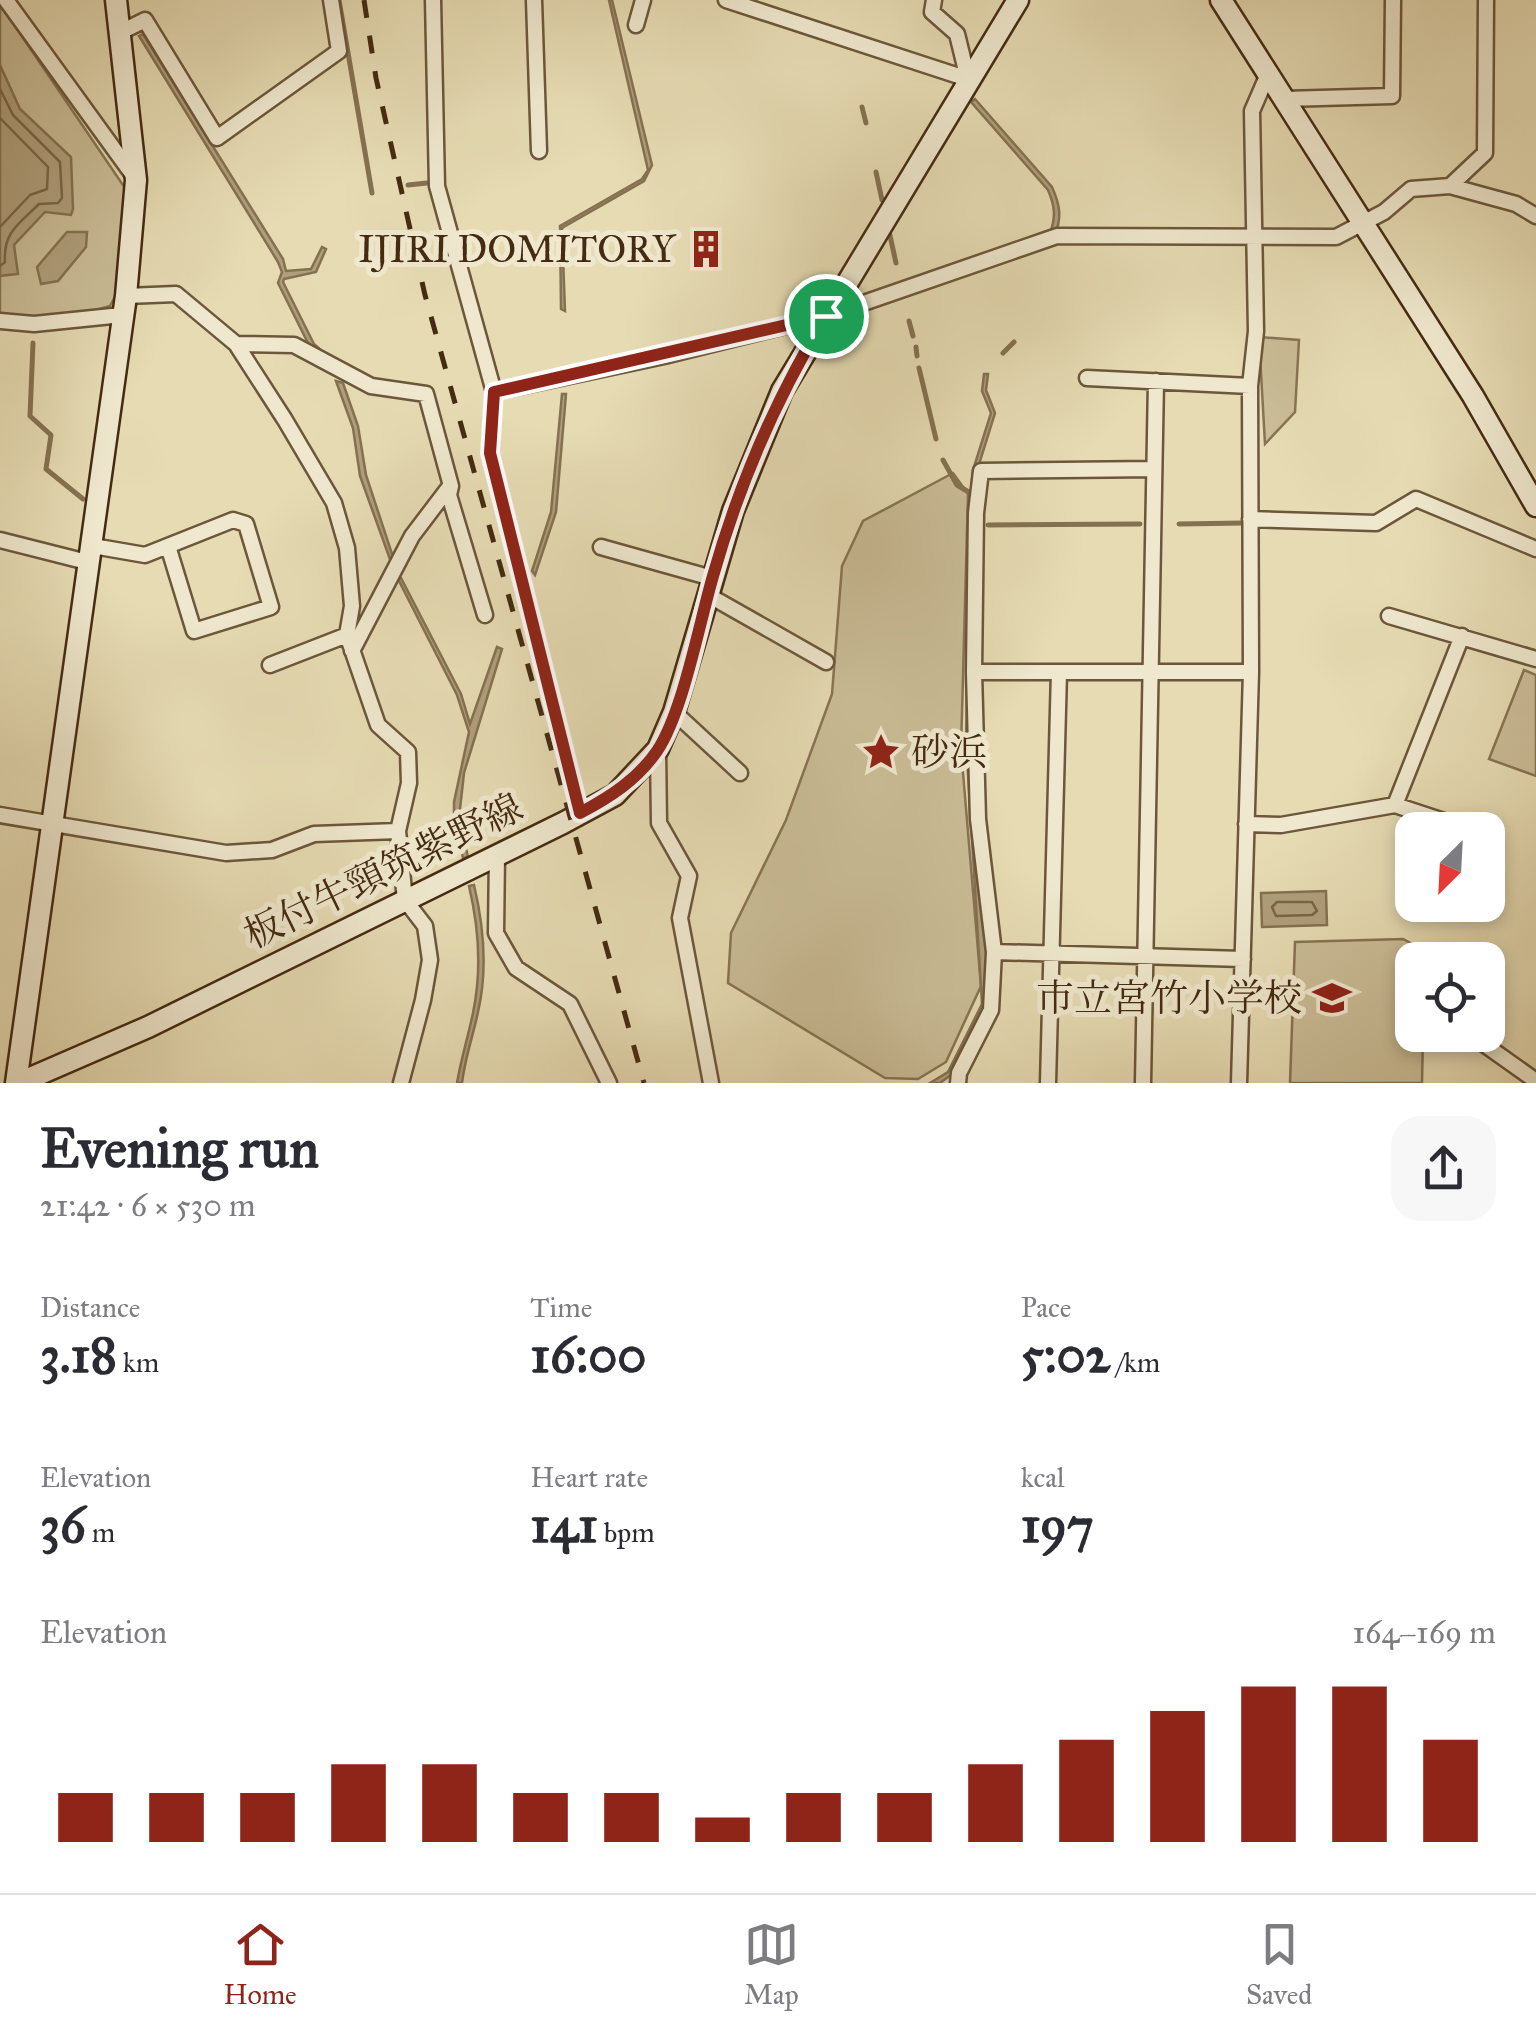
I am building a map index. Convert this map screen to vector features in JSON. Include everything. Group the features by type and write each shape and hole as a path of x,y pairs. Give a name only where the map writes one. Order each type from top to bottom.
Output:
{"street":[{"path":"6,0 136,180"},
{"path":"18,1083 50,825 92,554 136,180 116,0"},
{"path":"121,32 145,20 216,138 339,51 331,0"},
{"path":"433,0 437,186 494,392 490,453 580,813"},
{"path":"534,0 539,151"},
{"path":"636,25 643,0"},
{"path":"726,0 968,79"},
{"path":"934,0 932,12 957,34 968,79"},
{"name":"板付牛頸筑紫野線","path":"18,1083 148,1026 580,813 615,794 658,749 674,712 733,510 772,411 1018,0"},
{"path":"1221,0 1473,396 1536,506"},
{"path":"1284,99 1392,96 1393,0"},
{"path":"1450,186 1485,153 1486,0"},
{"path":"1239,1083 1251,672 1250,386 1256,331 1252,111 1268,74"},
{"path":"494,392 826,316 1056,236 1336,237 1365,224 1411,189 1450,186 1516,204 1536,216"},
{"path":"0,321 34,324 176,294 236,344 334,503 347,548 352,606 347,635 378,725 408,752 409,783 398,831 406,900 425,926 430,960 401,1083"},
{"path":"236,344 294,345 370,386 426,394 449,495 485,615"},
{"path":"1087,378 1250,386"},
{"path":"1143,1083 1156,381"},
{"path":"958,1083 959,1073 990,1010 994,952 978,818 974,672 976,514 981,471 1154,468"},
{"path":"352,651 412,536 450,486"},
{"path":"1250,519 1376,523 1416,498 1536,549"},
{"path":"0,540 92,554 145,555 233,520 246,524 271,607 194,631 168,546"},
{"path":"600,547 710,586 826,662"},
{"path":"1389,616 1536,659"},
{"path":"270,665 347,635"},
{"path":"1396,806 1462,636"},
{"path":"974,672 1251,672"},
{"path":"1048,1083 1059,672"},
{"path":"674,712 740,773"},
{"path":"658,749 659,823 689,876 680,918 711,1083"},
{"path":"1246,824 1281,825 1396,806 1415,812"},
{"path":"0,816 226,853 272,850 314,834 398,831"},
{"path":"497,855 496,933 516,968 570,1004 608,1083"},
{"path":"994,952 1243,959"},
{"path":"1494,1052 1536,1081"}],"shaded area":[{"path":"0,4 125,188 118,291 110,306 55,317 0,316"},
{"path":"1259,337 1299,340 1295,412 1265,444"},
{"name":"砂浜","path":"953,473 968,494 961,749 981,986 946,1062 918,1079 885,1078 728,983 731,933 786,820 832,694 842,566 863,521"},
{"path":"1524,670 1536,675 1536,776 1489,759"},
{"path":"1403,939 1409,942 1395,942 1395,1052 1423,1052 1422,1083 1290,1083 1295,942"}],"water":[{"path":"609,0 652,165 644,181 562,228 565,311 561,309 560,226 642,179 648,170"},
{"path":"143,34 283,259 286,271 311,269 322,247 326,249 316,272 283,282 314,344 333,361 310,347 278,283 282,272 278,262 139,36"},
{"path":"0,65 20,109 71,157 73,209 71,215 45,212 14,245 18,274 0,276"},
{"path":"975,99 1052,187 1059,211 1055,235 1050,233 1054,212 1048,190 971,102"},
{"path":"67,232 87,232 86,247 58,281 41,284 37,267"},
{"path":"984,374 988,374 986,390 995,413 977,471 970,721 987,953 987,1006 951,1075 940,1083 930,1083 948,1072 982,1004 966,741 971,494 973,470 991,413 982,391"},
{"path":"336,381 343,383 358,426 366,475 394,560 391,562 360,476 353,428"},
{"path":"562,394 566,394 556,512 535,575 532,571 551,512"},
{"path":"401,578 461,694 470,724 497,647 502,649 464,773 459,818 468,857 463,858 454,802 469,732 457,695 398,579"},
{"path":"474,885 482,932 483,980 462,1083 457,1083 478,981 477,933 469,886"},
{"path":"1326,891 1327,925 1262,927 1261,893"}],"waterway":[{"path":"339,0 372,193"},
{"path":"862,107 866,123"},
{"path":"876,172 882,200"},
{"path":"408,185 427,183"},
{"path":"889,231 896,263"},
{"path":"909,321 913,336"},
{"path":"1003,353 1014,342"},
{"path":"33,343 30,416 51,435 46,469 83,499"},
{"path":"916,347 917,356"},
{"path":"919,368 936,439"},
{"path":"943,460 957,485 972,494"},
{"path":"1179,524 1244,523"},
{"path":"988,525 1140,524"}],"railway":[{"path":"364,0 376,78 425,295 644,1083"}],"place":[{"name":"IJIRI DOMITORY","path":"706,249"},
{"name":"砂浜","path":"881,752"},
{"name":"市立宮竹小学校","path":"1332,998"}],"route":[{"path":"826,316 772,411 733,510 674,712 658,749 615,794 580,813 490,453 494,392 826,316"}]}
